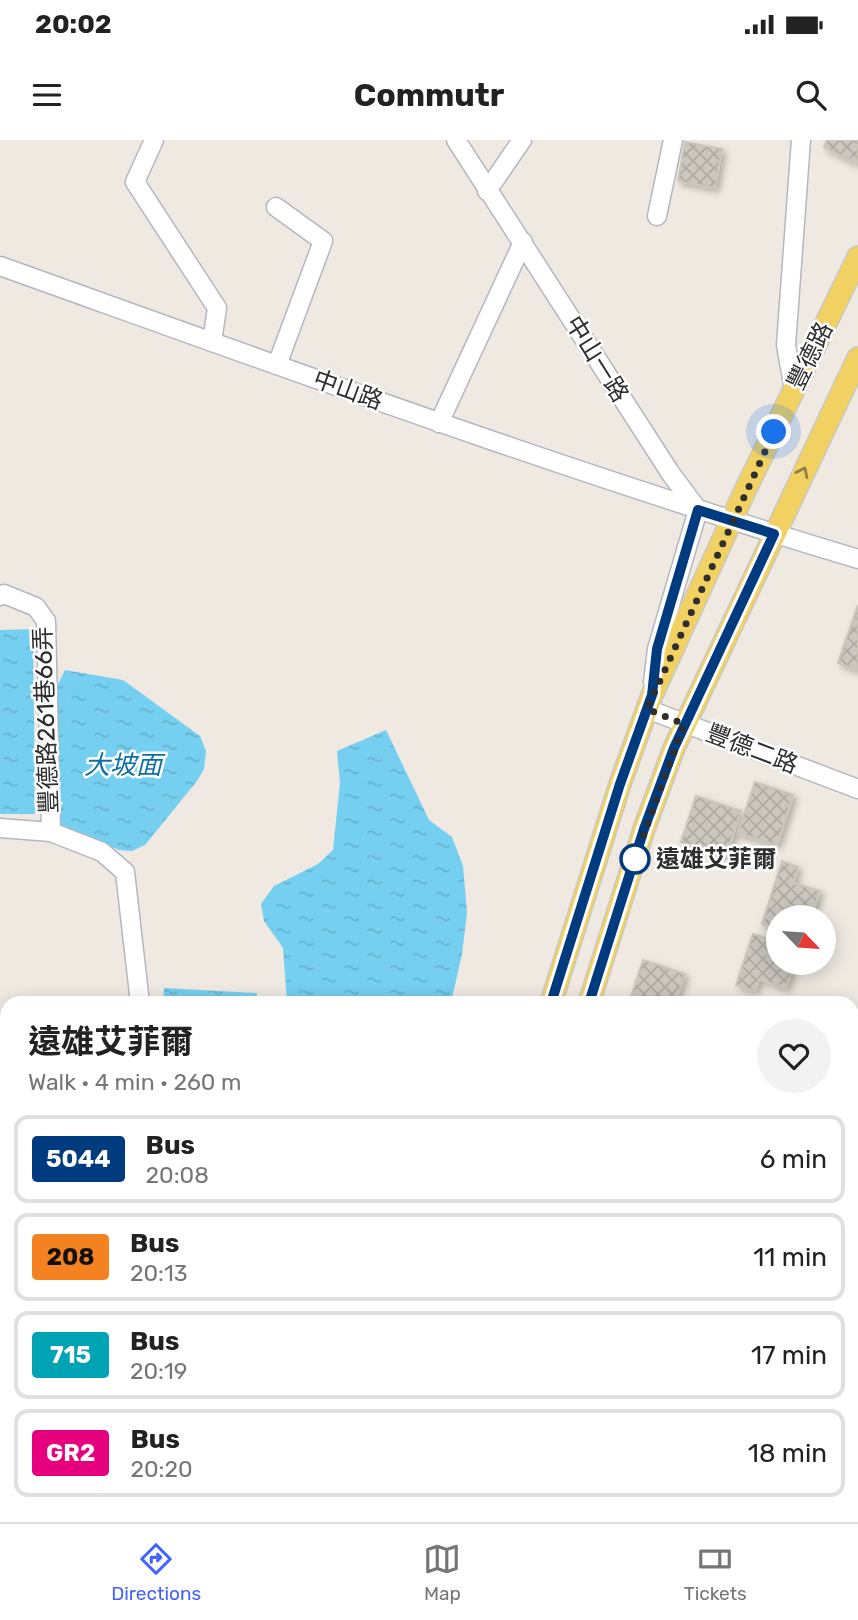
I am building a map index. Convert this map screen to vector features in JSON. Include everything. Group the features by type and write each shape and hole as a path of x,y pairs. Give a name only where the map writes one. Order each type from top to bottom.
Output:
{"main road":[{"name":"豐德路","path":"553,996 620,784 649,702 731,521 858,257"},
{"name":"豐德路","path":"591,996 644,829 684,724 858,358"}],"street":[{"path":"154,140 135,182 217,309 212,342"},
{"name":"中山一路","path":"456,140 671,474 698,510"},
{"path":"487,191 522,140"},
{"path":"657,216 673,140"},
{"path":"794,390 786,345 801,140"},
{"path":"276,207 323,241 276,365"},
{"path":"439,423 523,242"},
{"name":"中山路","path":"0,266 439,423 698,510"},
{"path":"649,702 657,649 698,510 858,559"},
{"name":"豐德路261巷66弄","path":"0,596 4,594 36,607 46,621 51,832"},
{"name":"豐德二路","path":"649,702 684,724 858,789"},
{"name":"豐德路261巷66弄","path":"0,828 51,832 102,852 125,872 139,996"}],"water":[{"name":"大坡面","path":"33,629 35,814 0,814 0,630"},
{"name":"大坡面","path":"65,670 123,680 200,736 206,751 204,769 197,781 145,845 132,851 119,850 57,823 56,814 63,803 54,794 58,684"},
{"path":"386,730 429,820 452,837 463,866 467,912 462,954 453,996 286,996 283,948 264,921 261,904 274,886 318,864 333,850 340,783 337,751"},
{"path":"164,988 257,993 257,996 163,996"}],"building":[{"path":"827,140 858,140 856,163 824,147"},
{"path":"685,142 722,149 715,188 678,181"},
{"path":"858,605 858,670 838,663"},
{"path":"755,782 793,795 777,845 738,833"},
{"path":"696,796 741,811 726,856 681,842"},
{"path":"782,861 798,867 793,883 820,891 815,905 768,905"},
{"path":"753,934 766,938 766,975 790,975 786,988 759,979 755,991 736,985"},
{"path":"643,960 685,974 677,996 631,996"}],"bus line":[{"name":"5044","path":"553,996 620,784 652,695 657,649 698,510 774,534 674,748 644,829 591,996"}],"place":[{"name":"遠雄艾菲爾","path":"635,859"}],"route":[{"path":"635,859 684,724 647,709 774,432"}]}
